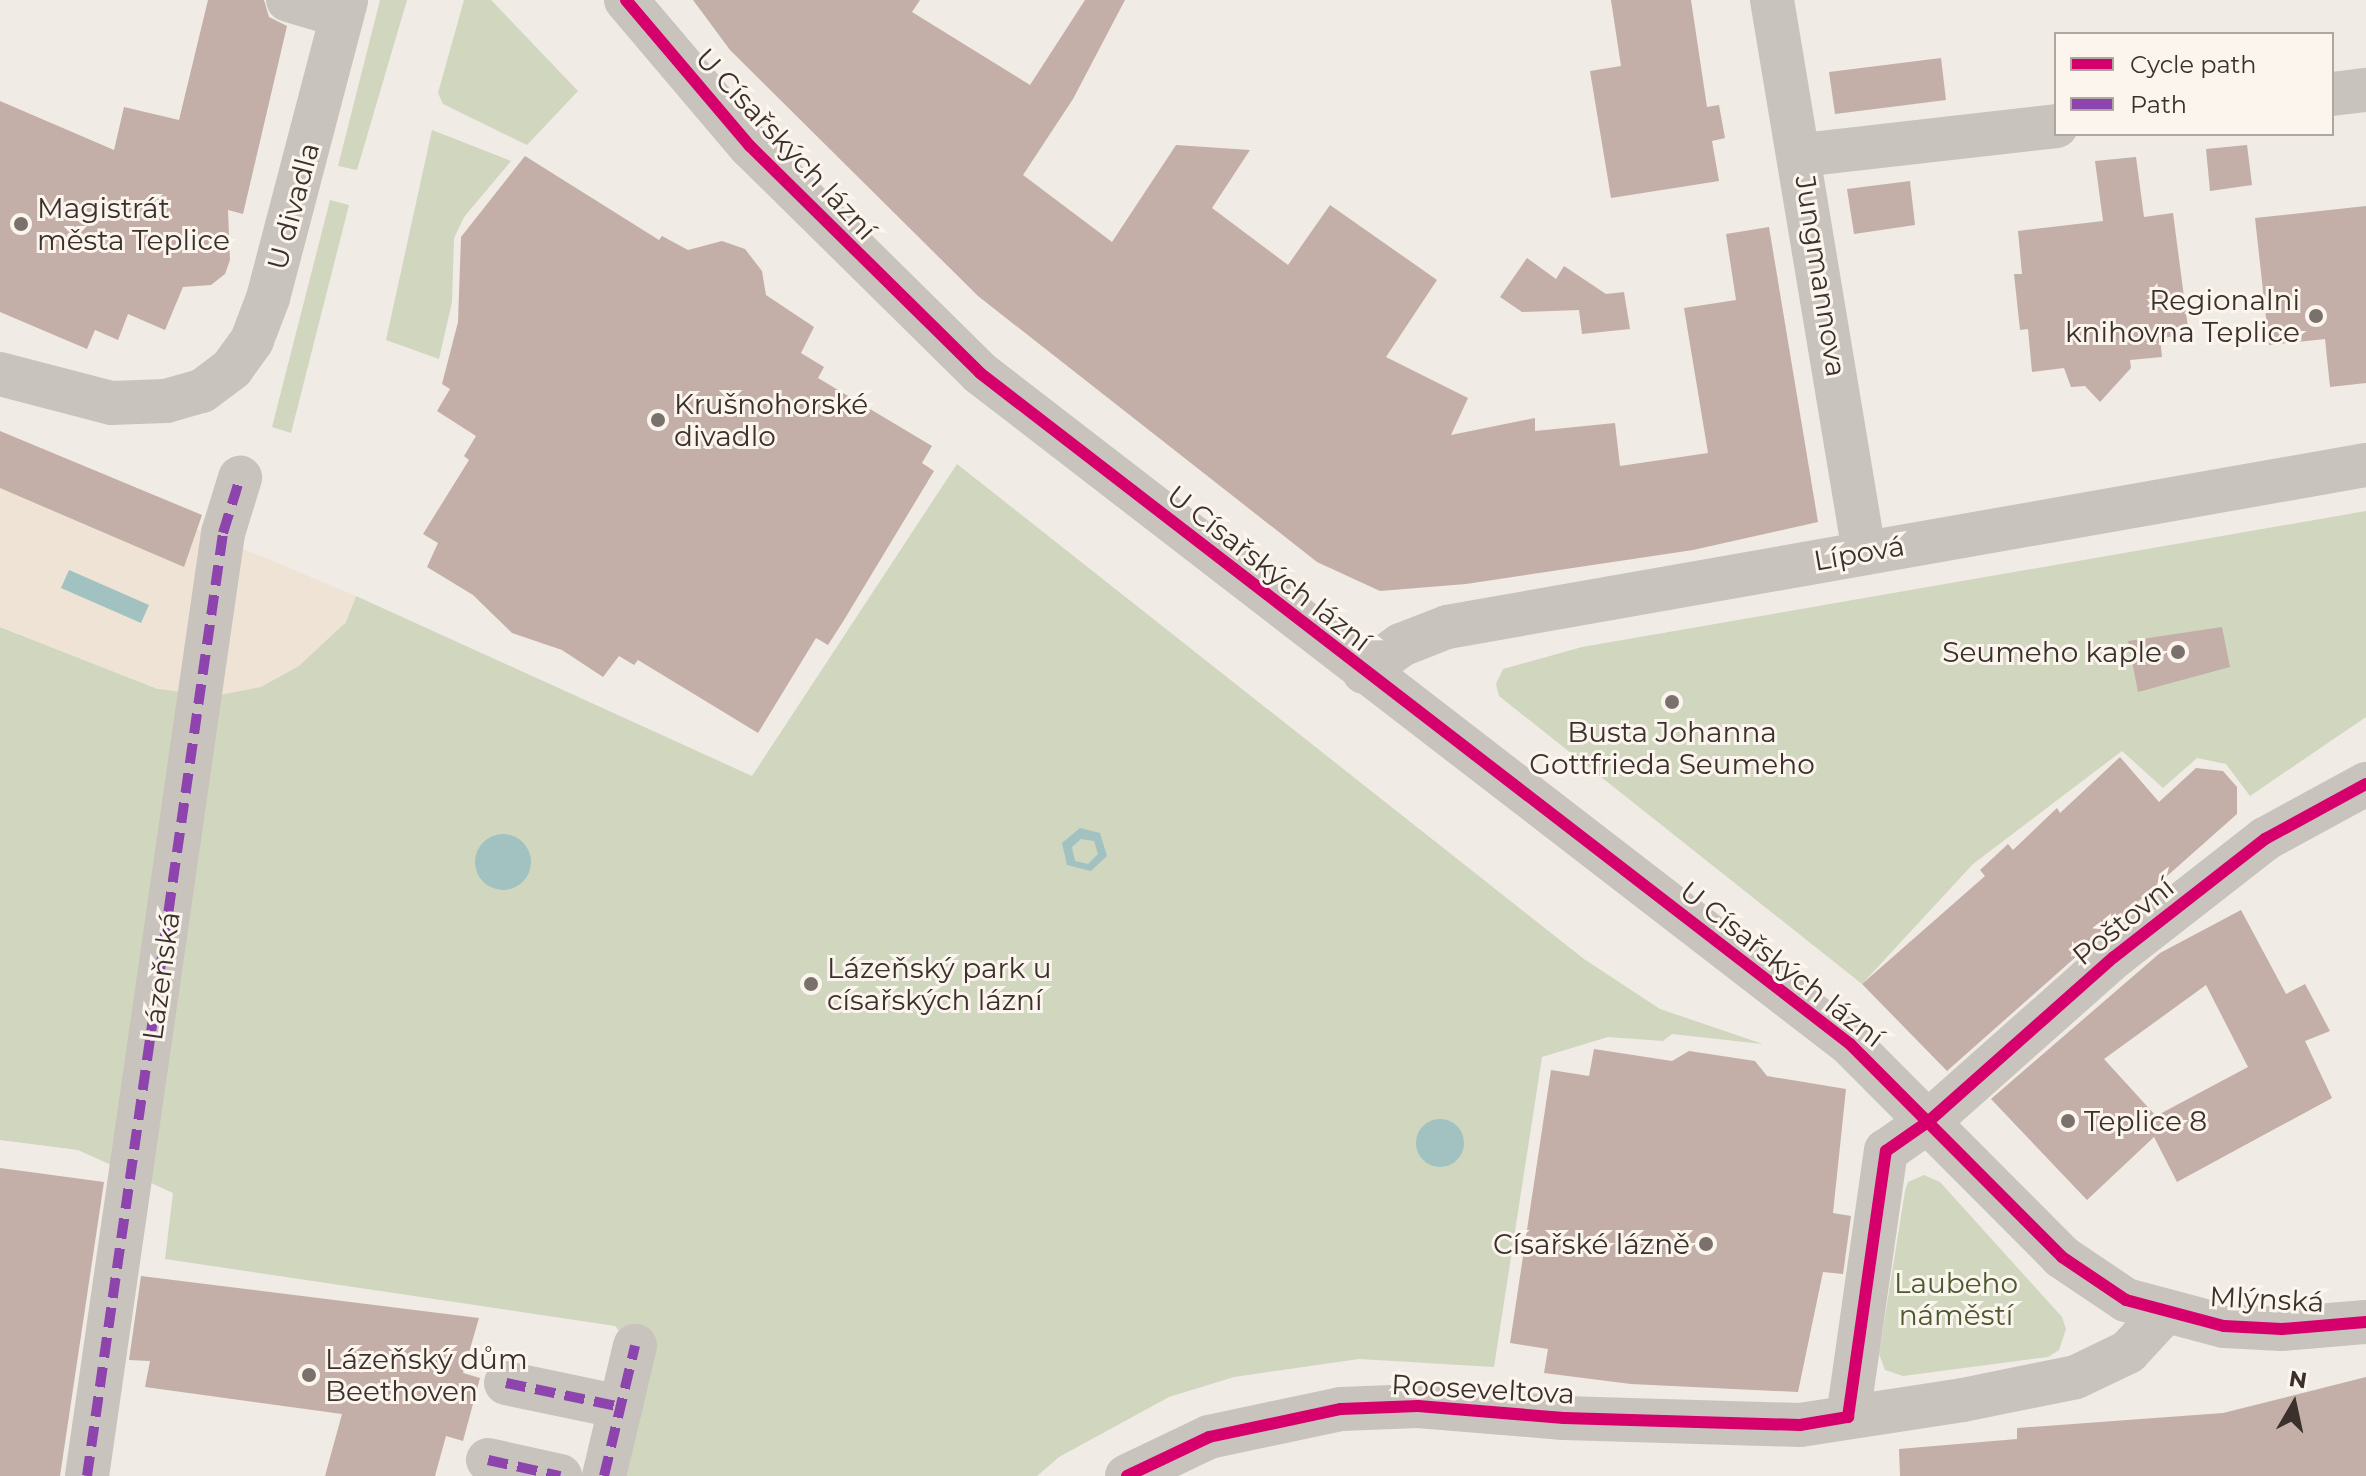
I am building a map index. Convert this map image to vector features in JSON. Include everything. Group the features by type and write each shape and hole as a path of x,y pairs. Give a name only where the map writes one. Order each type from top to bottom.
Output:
{"street":[{"path":"288,0 344,8"},
{"name":"U Císařských lázní","path":"626,0 760,157 980,373 1850,1044 1929,1121"},
{"name":"Jungmannova","path":"1772,0 1802,155 1864,552"},
{"name":"U divadla","path":"0,374 111,403 166,401 202,391 232,368 252,340 268,298 344,8"},
{"path":"2334,94 2366,90"},
{"path":"1802,155 2054,126"},
{"name":"Lípová","path":"1364,672 1401,645 1447,627 2366,465"},
{"name":"Lázeňská","path":"87,1476 223,533 240,478"},
{"name":"Poštovní","path":"1929,1121 2114,957 2265,839 2366,784"},
{"path":"1929,1121 2062,1257 2126,1300 2166,1311 2128,1352 2076,1377 1848,1417 1886,1151 1929,1121"},
{"name":"Mlýnská","path":"2166,1311 2224,1326 2282,1329 2366,1322"},
{"path":"604,1476 635,1346"},
{"path":"506,1383 621,1407"},
{"name":"Rooseveltova","path":"1127,1476 1209,1437 1341,1409 1418,1406 1564,1418 1800,1425 1848,1417"},
{"path":"488,1460 560,1476"}],"green space":[{"path":"380,0 407,0 357,170 338,166"},
{"path":"464,0 491,0 578,91 527,145 443,104 438,93"},
{"path":"432,130 511,161 464,217 454,238 452,302 439,359 386,340"},
{"path":"330,200 349,205 291,433 272,427"},
{"name":"Lázeňský park u císařských lázní","path":"957,464 1584,959 1660,1009 1763,1044 1672,1034 1663,1041 1608,1037 1542,1057 1494,1367 1359,1359 1234,1377 1169,1397 1059,1457 1037,1476 620,1476 645,1365 615,1326 165,1259 173,1193 78,1150 0,1140 0,627 158,689 345,624 356,596 752,776"},
{"path":"2366,511 2366,717 2250,796 2226,764 2197,758 2163,788 2122,751 1973,864 1862,984 1499,696 1496,684 1503,669 1582,647"},
{"name":"Laubeho náměstí","path":"1924,1175 1940,1182 2062,1317 2066,1329 2059,1350 2048,1357 1903,1376 1885,1370 1879,1354 1905,1191 1908,1182"}],"shaded area":[{"path":"0,447 356,596 345,623 299,666 261,687 214,696 158,689 0,627"}],"water":[{"path":"69,570 149,605 141,623 61,588"},
{"path":"1080,828 1100,833 1107,856 1091,871 1067,865 1062,843","holes":["1081,839 1094,841 1098,854 1088,864 1075,861 1072,847"]},
{"path":"503,834 522,843 531,862 522,881 503,890 484,881 475,862 484,843"},
{"path":"1440,1119 1457,1126 1464,1143 1457,1160 1440,1167 1423,1160 1416,1143 1423,1126"}],"building":[{"path":"208,0 264,0 269,17 287,26 243,214 228,210 230,260 225,274 211,285 183,287 165,330 128,314 118,340 95,330 87,349 0,312 0,101 114,150 124,107 179,120"},
{"path":"693,0 920,0 912,12 1030,85 1085,0 1125,0 1073,99 1023,175 1112,242 1176,145 1250,150 1212,208 1288,265 1330,205 1437,280 1386,357 1468,398 1451,435 1535,418 1535,431 1615,423 1620,466 1708,453 1684,308 1736,300 1726,234 1769,227 1818,522 1693,550 1466,584 1380,591 1317,562 978,296 730,50"},
{"path":"1611,0 1691,0 1707,107 1719,105 1725,138 1712,141 1719,181 1611,198 1590,71 1621,66"},
{"path":"1941,58 1946,100 1835,114 1829,72"},
{"path":"2247,145 2252,185 2210,191 2206,149"},
{"name":"Krušnohorské divadlo","path":"525,156 659,240 662,236 688,250 722,241 745,249 762,271 766,295 814,327 801,353 824,367 818,378 932,446 922,463 934,471 844,620 828,645 816,638 758,733 638,660 634,665 619,656 603,677 562,650 512,633 473,595 427,567 438,543 423,534 469,460 464,456 476,436 437,411 450,389 442,384 458,322 461,237"},
{"path":"2136,157 2144,217 2173,213 2189,335 2160,338 2162,357 2130,360 2131,368 2100,402 2085,386 2071,387 2064,368 2032,372 2028,329 2020,330 2014,274 2022,274 2018,231 2103,221 2095,161"},
{"path":"1910,181 1915,225 1854,234 1847,189"},
{"name":"Regionalni knihovna Teplice","path":"2366,206 2366,383 2330,387 2325,339 2269,345 2255,218"},
{"path":"1527,258 1556,279 1564,266 1606,294 1624,292 1630,329 1582,334 1579,310 1522,312 1500,297"},
{"path":"0,431 202,515 184,567 0,488"},
{"name":"Seumeho kaple","path":"2222,627 2230,667 2138,692 2128,641"},
{"path":"2120,757 2159,802 2196,768 2223,771 2237,787 2237,814 1947,1071 1862,984 1985,876 1980,870 2008,844 2013,850 2057,808 2060,813"},
{"path":"2241,910 2286,994 2305,984 2330,1031 2305,1041 2332,1098 2177,1182 2154,1137 2087,1200 1991,1099 2160,953","holes":["2206,985 2248,1067 2156,1116 2104,1059"]},
{"name":"Císařské lázně","path":"1594,1049 1672,1061 1689,1051 1755,1061 1767,1076 1846,1089 1833,1213 1851,1216 1843,1274 1823,1272 1798,1392 1631,1384 1544,1373 1548,1349 1510,1343 1551,1070 1589,1076"},
{"path":"0,1168 104,1182 60,1476 0,1476"},
{"name":"Lázeňský dům Beethoven","path":"141,1276 479,1318 463,1373 480,1378 463,1441 446,1436 435,1476 325,1476 342,1414 145,1387 150,1361 129,1360"},
{"path":"2366,1377 2366,1476 1900,1476 1899,1449 2017,1439 2017,1428 2223,1413"}],"marked path":[{"path":"87,1476 223,533 240,478"},
{"path":"604,1476 635,1346"},
{"path":"506,1383 621,1407"},
{"path":"488,1460 560,1476"}],"cycle path":[{"path":"626,0 750,146 980,373 1850,1044 2062,1257 2126,1300 2224,1326 2282,1329 2366,1322"},
{"path":"1127,1476 1209,1437 1341,1409 1418,1406 1564,1418 1800,1425 1848,1417 1886,1151 1929,1121 2114,957 2265,839 2366,784"}],"place":[{"name":"Magistrát města Teplice","path":"21,224"},
{"name":"Regionalni knihovna Teplice","path":"2316,316"},
{"name":"Krušnohorské divadlo","path":"658,420"},
{"name":"Seumeho kaple","path":"2178,652"},
{"name":"Busta Johanna Gottfrieda Seumeho","path":"1672,702"},
{"name":"Lázeňský park u císařských lázní","path":"811,984"},
{"name":"Teplice 8","path":"2068,1121"},
{"name":"Císařské lázně","path":"1706,1244"},
{"name":"Lázeňský dům Beethoven","path":"309,1375"}]}
